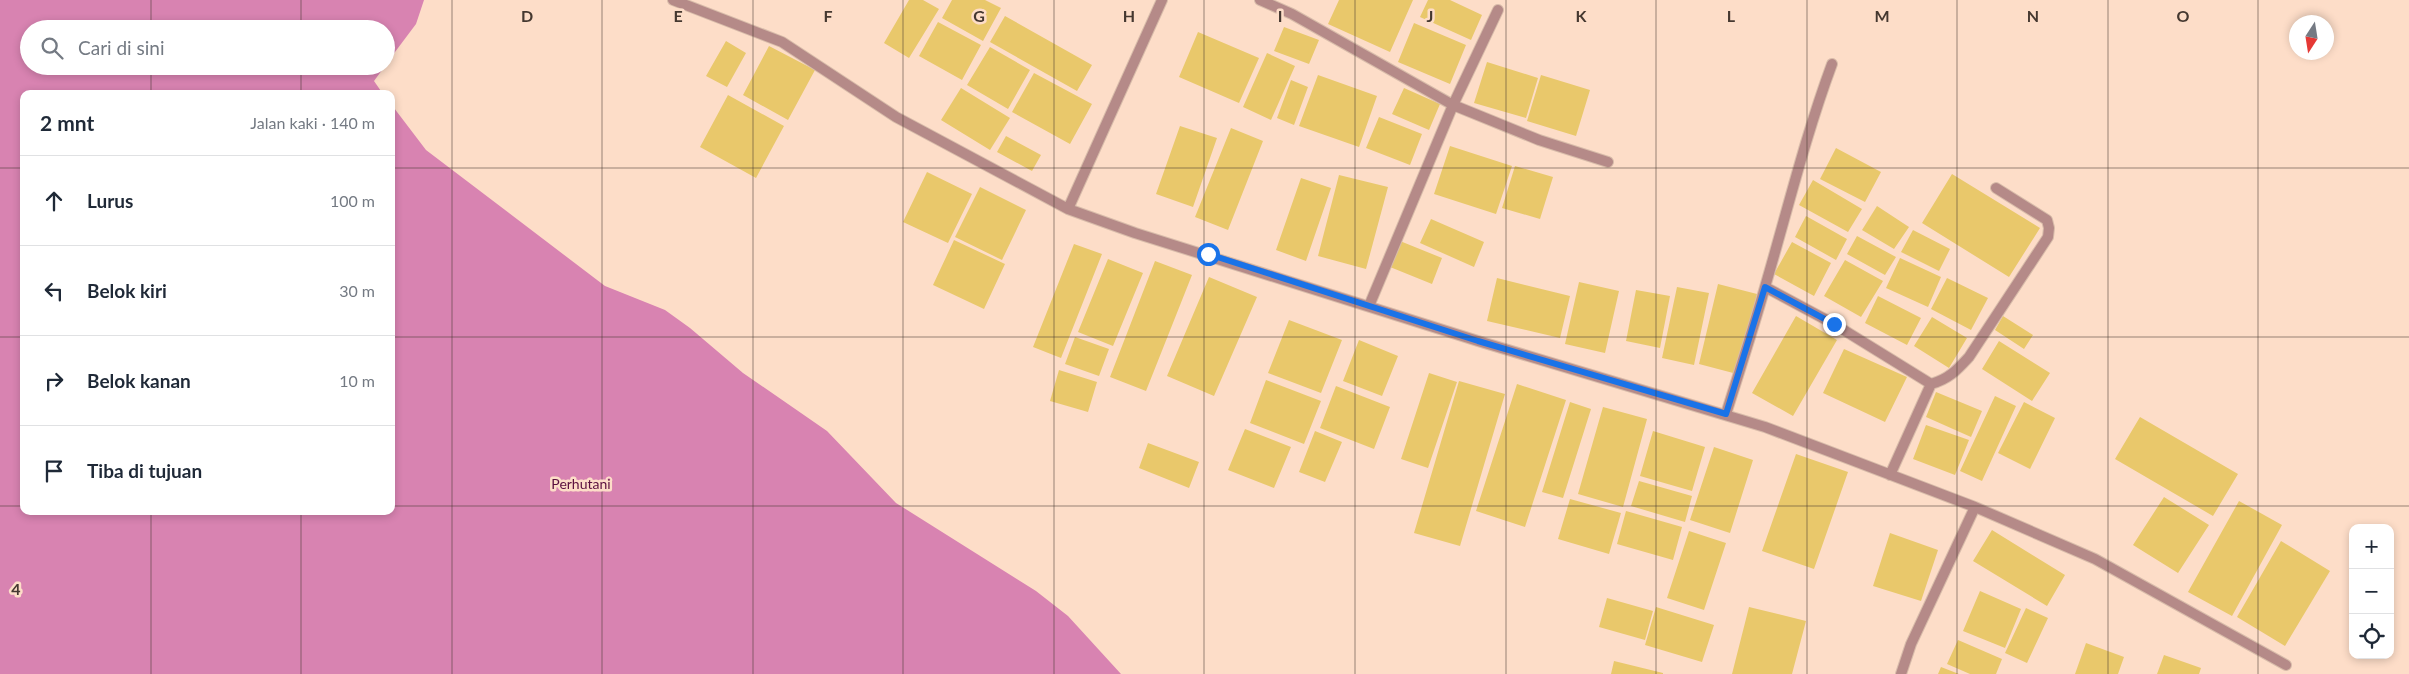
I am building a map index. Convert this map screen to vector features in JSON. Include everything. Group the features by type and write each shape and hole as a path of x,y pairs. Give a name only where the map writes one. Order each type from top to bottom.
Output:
{"street":[{"path":"673,0 782,42 896,117 1068,209 1135,233 1369,306 1726,414 1890,475 1975,507 2095,559 2286,664"},
{"path":"1068,209 1162,0"},
{"path":"1260,0 1300,19 1453,105 1539,140 1608,162"},
{"path":"1369,306 1453,105 1498,10"},
{"path":"1726,414 1765,287 1791,189 1815,110 1832,64"},
{"path":"1765,287 1834,324 1931,384 1942,381 1954,374 1969,357 2048,237 2050,228 2048,220 1996,188"},
{"path":"1890,475 1931,384"},
{"path":"1900,674 1911,644 1975,507"}],"green space":[{"name":"Perhutani","path":"0,0 424,0 416,24 395,52 395,20 20,20 20,75 378,75 374,81 380,90 20,90 20,515 395,515 395,109 426,150 605,286 665,310 690,328 743,373 827,431 896,503 1036,591 1068,616 1121,674 0,674"}],"building":[{"path":"909,0 923,0 939,9 909,58 884,43"},
{"path":"952,0 985,0 1001,8 983,41 942,18"},
{"path":"1339,0 1413,0 1390,52 1328,24"},
{"path":"1428,0 1450,0 1482,15 1471,40 1420,17"},
{"path":"1005,16 1092,65 1077,91 990,42"},
{"path":"938,22 981,45 962,80 919,56"},
{"path":"1414,23 1466,45 1450,84 1398,62"},
{"path":"1284,27 1319,40 1309,64 1274,51"},
{"path":"1198,32 1259,58 1239,103 1179,77"},
{"path":"726,41 746,53 727,87 706,76"},
{"path":"769,46 815,70 788,120 743,95"},
{"path":"990,47 1030,70 1008,109 967,85"},
{"path":"1267,53 1295,66 1271,120 1243,107"},
{"path":"1487,62 1538,78 1526,118 1474,103"},
{"path":"1034,73 1092,104 1070,144 1012,112"},
{"path":"1318,75 1377,96 1359,147 1299,126"},
{"path":"1541,75 1590,90 1576,136 1527,121"},
{"path":"1291,80 1308,87 1294,125 1277,118"},
{"path":"961,88 1010,118 990,150 941,120"},
{"path":"1404,88 1440,104 1429,130 1392,114"},
{"path":"728,95 784,126 756,178 700,147"},
{"path":"1379,117 1422,134 1410,165 1366,148"},
{"path":"1180,126 1217,138 1193,207 1156,194"},
{"path":"1231,128 1263,141 1228,230 1195,217"},
{"path":"1006,136 1041,155 1032,171 997,152"},
{"path":"1450,146 1512,166 1496,214 1434,194"},
{"path":"1836,148 1881,172 1865,202 1820,179"},
{"path":"1515,166 1553,177 1540,219 1502,208"},
{"path":"927,172 972,194 948,243 903,222"},
{"path":"1952,174 2040,228 2009,277 1922,223"},
{"path":"1339,175 1388,187 1366,269 1318,256"},
{"path":"1301,178 1331,188 1306,261 1276,250"},
{"path":"1813,180 1862,209 1848,232 1799,205"},
{"path":"980,187 1026,210 1002,260 955,237"},
{"path":"1877,206 1909,227 1894,249 1862,230"},
{"path":"1806,216 1847,239 1836,260 1795,237"},
{"path":"1431,219 1484,242 1474,267 1420,243"},
{"path":"1913,230 1950,249 1939,271 1901,252"},
{"path":"1857,236 1896,257 1885,275 1847,254"},
{"path":"954,240 1005,264 984,309 933,285"},
{"path":"1400,241 1442,258 1432,284 1390,267"},
{"path":"1792,242 1831,263 1814,296 1774,274"},
{"path":"1074,244 1102,254 1061,358 1033,347"},
{"path":"1900,258 1941,277 1928,307 1886,288"},
{"path":"1108,259 1143,273 1113,346 1078,332"},
{"path":"1845,260 1883,281 1861,317 1824,296"},
{"path":"1155,261 1192,275 1146,391 1110,377"},
{"path":"1209,277 1257,297 1214,396 1167,376"},
{"path":"1497,278 1570,296 1560,338 1487,321"},
{"path":"1947,278 1988,298 1971,330 1931,309"},
{"path":"1579,282 1619,291 1605,353 1565,344"},
{"path":"1718,284 1757,294 1737,374 1699,364"},
{"path":"1677,287 1709,293 1694,365 1662,358"},
{"path":"1636,290 1670,296 1660,348 1626,341"},
{"path":"1878,296 1921,318 1907,345 1865,323"},
{"path":"1796,316 1837,340 1793,416 1752,393"},
{"path":"2003,316 2033,335 2024,349 1995,330"},
{"path":"1932,317 1967,338 1949,368 1914,346"},
{"path":"1289,320 1342,340 1321,393 1268,373"},
{"path":"1075,337 1109,349 1099,376 1065,364"},
{"path":"1359,340 1398,356 1382,396 1343,381"},
{"path":"1999,341 2050,373 2032,401 1982,369"},
{"path":"1844,349 1907,377 1885,422 1823,393"},
{"path":"1059,370 1097,382 1088,412 1050,401"},
{"path":"1429,373 1457,382 1428,468 1401,459"},
{"path":"1266,380 1321,401 1304,444 1250,423"},
{"path":"1459,381 1505,394 1460,546 1414,533"},
{"path":"1517,384 1566,400 1525,527 1476,511"},
{"path":"1336,386 1390,407 1374,449 1320,428"},
{"path":"1936,392 1982,411 1971,437 1926,417"},
{"path":"1995,396 2016,406 1982,481 1960,471"},
{"path":"1570,402 1591,409 1563,498 1542,492"},
{"path":"2024,402 2055,418 2030,469 1998,453"},
{"path":"1603,407 1647,419 1623,507 1578,494"},
{"path":"2140,417 2238,474 2213,516 2115,459"},
{"path":"1926,425 1969,440 1955,475 1913,459"},
{"path":"1245,429 1291,447 1274,488 1228,470"},
{"path":"1315,431 1342,442 1325,482 1299,472"},
{"path":"1653,431 1705,447 1692,491 1640,476"},
{"path":"1148,443 1199,462 1189,488 1139,468"},
{"path":"1714,447 1753,460 1730,533 1690,520"},
{"path":"1796,454 1848,472 1814,569 1762,551"},
{"path":"1639,481 1692,496 1685,522 1631,506"},
{"path":"2164,497 2209,525 2178,573 2133,545"},
{"path":"1570,499 1621,513 1609,554 1558,539"},
{"path":"2239,501 2282,525 2232,616 2188,592"},
{"path":"1626,511 1682,527 1673,560 1617,544"},
{"path":"1992,530 2065,575 2047,606 1973,561"},
{"path":"1689,531 1726,543 1704,610 1667,598"},
{"path":"1890,533 1938,550 1921,601 1873,586"},
{"path":"2281,541 2330,571 2285,646 2237,617"},
{"path":"1980,591 2021,609 2005,648 1963,631"},
{"path":"1607,598 1653,611 1645,640 1599,627"},
{"path":"1656,607 1714,625 1702,662 1645,645"},
{"path":"1749,607 1806,621 1792,674 1732,674"},
{"path":"2026,608 2048,618 2027,663 2005,653"},
{"path":"1958,640 2002,659 1996,674 1970,674 1947,664"},
{"path":"2086,643 2124,657 2118,674 2075,674"},
{"path":"2164,655 2201,668 2199,674 2157,674"},
{"path":"1614,661 1663,673 1663,674 1611,674"},
{"path":"1941,667 1959,674 1938,674"}],"route":[{"path":"1208,254 1478,341 1726,414 1765,287 1834,324"}]}
